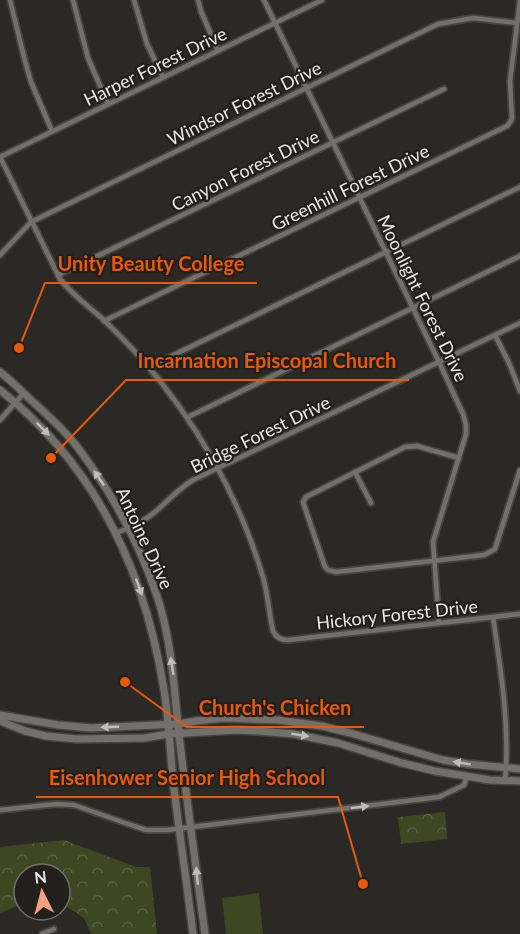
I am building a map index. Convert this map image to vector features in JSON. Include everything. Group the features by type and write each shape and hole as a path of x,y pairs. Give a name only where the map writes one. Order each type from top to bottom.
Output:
{"main road":[{"name":"Antoine Drive","path":"0,372 60,427 81,451 106,489 128,529 160,606 172,664 205,934"},
{"name":"Antoine Drive","path":"0,390 16,402 55,441 101,504 131,566 144,600 164,688 193,934"},
{"path":"0,715 91,728 178,724 223,718 260,719 322,726 429,757 468,764 520,769"},
{"path":"223,718 223,731"},
{"path":"258,731 260,719"},
{"path":"0,721 46,736 90,739 144,738 223,731 294,734 338,742 402,763 467,777 520,781"},
{"path":"90,739 91,728"},
{"path":"425,768 429,757"}],"street":[{"path":"10,0 31,82 52,131"},
{"path":"73,0 88,58 108,104"},
{"path":"134,0 147,44 163,77"},
{"path":"198,0 218,51"},
{"name":"Moonlight Forest Drive","path":"264,0 440,362 465,420 466,434 433,542 439,623"},
{"name":"Harper Forest Drive","path":"0,157 321,0"},
{"path":"517,23 520,1"},
{"name":"Windsor Forest Drive","path":"0,255 31,222 438,24 472,18 517,23"},
{"name":"Greenhill Forest Drive","path":"104,321 507,126 512,117 510,81 517,23"},
{"name":"Canyon Forest Drive","path":"58,275 444,89"},
{"path":"0,157 58,275 74,294 149,367 188,417 217,469"},
{"path":"149,367 520,187"},
{"path":"188,417 520,256"},
{"name":"Bridge Forest Drive","path":"116,533 146,519 182,487 520,323"},
{"path":"495,335 520,391"},
{"path":"0,420 24,393"},
{"path":"459,458 417,446 405,447 306,497 303,502 323,564 328,570 336,572 484,555 495,549 520,470"},
{"name":"Hickory Forest Drive","path":"217,469 241,517 257,559 273,631 278,638 288,640 520,614"},
{"path":"355,472 370,503"},
{"path":"493,617 507,737 505,781"},
{"path":"0,810 56,804 74,805 146,830 167,830 439,797 464,785 467,777"},
{"path":"42,934 54,929"}],"green space":[{"path":"445,812 447,839 401,844 398,817"},
{"path":"64,840 136,867 150,867 157,934 91,934 84,918 72,910 72,862 12,862 12,908 0,913 0,847"},
{"path":"259,893 263,934 226,934 222,898"}],"place":[{"name":"Unity Beauty College","path":"19,348"},
{"name":"Incarnation Episcopal Church","path":"51,458"},
{"name":"Church's Chicken","path":"125,682"},
{"name":"Eisenhower Senior High School","path":"363,884"}]}
